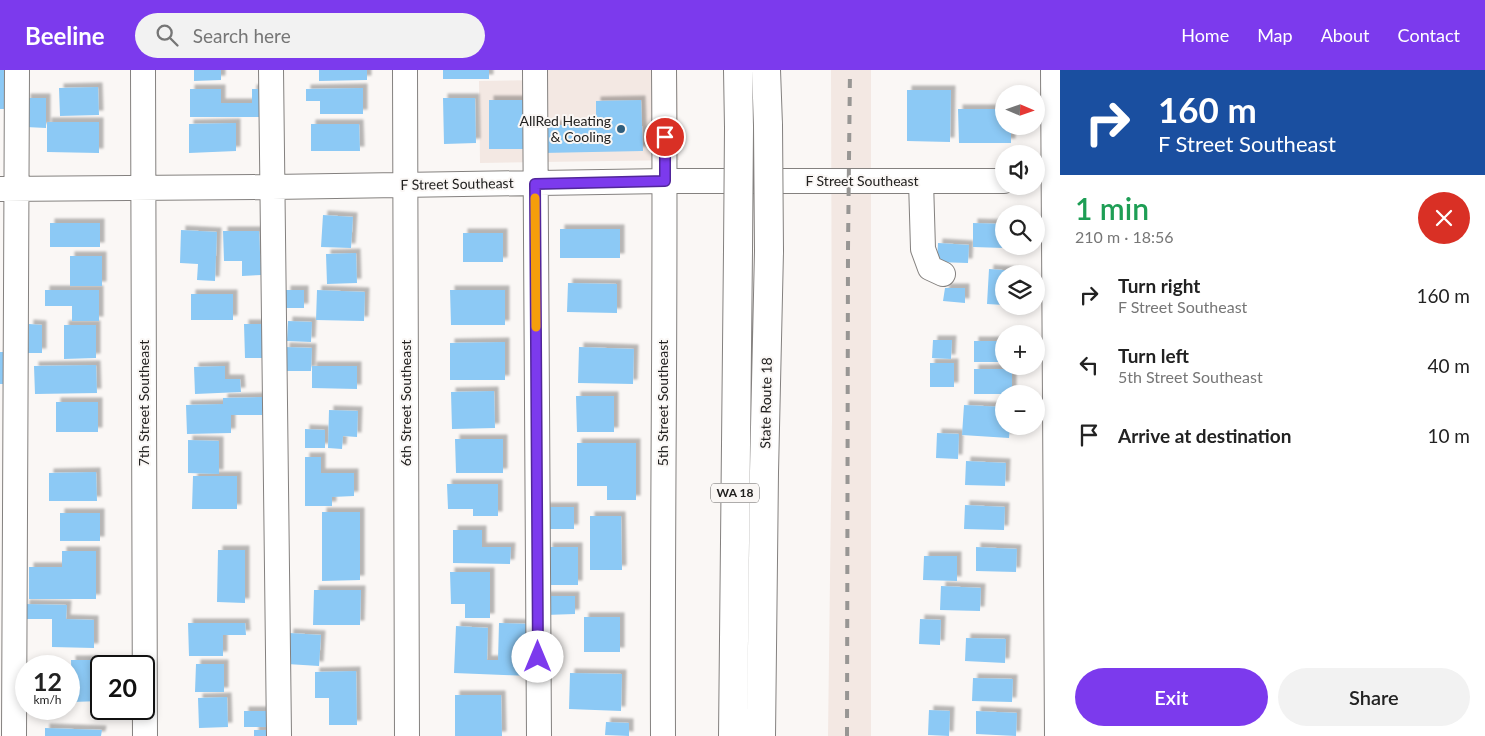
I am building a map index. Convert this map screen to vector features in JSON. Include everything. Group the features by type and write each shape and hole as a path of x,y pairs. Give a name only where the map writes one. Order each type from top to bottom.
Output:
{"highway":[{"name":"State Route 18","path":"761,736 764,463 769,251 766,70"},
{"name":"WA 18","path":"734,736 739,128 737,73"}],"street":[{"path":"14,736 8,189 17,70"},
{"name":"7th Street Southeast","path":"143,70 145,736"},
{"path":"271,70 279,736"},
{"name":"6th Street Southeast","path":"405,70 407,736"},
{"path":"535,70 539,736"},
{"name":"5th Street Southeast","path":"663,736 664,70"},
{"path":"1053,70 1050,181 1057,314 1057,736"},
{"name":"F Street Southeast","path":"8,189 665,181 995,181"},
{"path":"921,181 923,249 930,268 943,274"}],"shaded area":[{"path":"544,70 677,70 679,160 480,163 479,81 544,80"},
{"path":"831,70 871,70 871,736 828,736 832,420"}],"building":[{"path":"0,70 8,70 7,109 0,109"},
{"path":"194,70 221,70 221,80 194,81"},
{"path":"319,70 367,70 367,80 319,81"},
{"path":"443,70 489,70 489,79 443,79"},
{"path":"98,87 99,115 60,116 59,88"},
{"path":"363,88 363,114 320,114 320,101 306,101 306,89"},
{"path":"190,89 221,89 221,103 252,103 252,89 267,89 267,117 190,117"},
{"path":"907,90 951,90 950,142 907,141"},
{"path":"26,98 46,98 46,128 26,127"},
{"path":"443,98 475,98 476,143 444,144"},
{"path":"489,100 525,100 525,149 489,149"},
{"path":"641,100 643,151 542,153 541,125 596,125 596,101"},
{"path":"958,109 995,109 995,135 1011,135 1011,143 959,143"},
{"path":"47,122 99,122 99,153 47,152"},
{"path":"236,123 236,151 189,153 189,124"},
{"path":"311,124 359,124 360,151 311,151"},
{"path":"323,215 353,217 351,248 321,247"},
{"path":"50,223 100,223 100,247 50,247"},
{"path":"973,223 995,224 995,248 973,247"},
{"path":"560,229 620,229 620,258 560,258"},
{"path":"181,230 217,232 215,281 197,280 198,264 180,263"},
{"path":"223,231 259,231 261,275 242,276 242,261 224,261"},
{"path":"463,233 503,233 503,262 463,262"},
{"path":"938,243 969,245 968,263 937,262"},
{"path":"356,253 357,283 327,284 326,254"},
{"path":"70,256 102,256 102,286 70,286"},
{"path":"989,269 995,269 995,304 987,304"},
{"path":"568,283 617,284 617,313 567,312"},
{"path":"945,288 965,288 965,303 943,301"},
{"path":"45,290 99,290 99,321 72,321 72,306 45,306"},
{"path":"286,290 304,290 304,308 286,308"},
{"path":"317,290 365,292 364,321 316,320"},
{"path":"450,290 505,290 505,325 451,325"},
{"path":"191,294 233,294 233,320 191,320"},
{"path":"288,321 312,322 311,342 287,341"},
{"path":"29,324 42,325 42,353 28,353"},
{"path":"244,324 268,324 268,358 245,358"},
{"path":"64,325 96,325 96,358 64,359"},
{"path":"933,340 952,340 951,359 932,358"},
{"path":"974,341 995,341 995,362 974,362"},
{"path":"505,342 505,380 450,380 450,343"},
{"path":"285,347 312,348 311,371 284,371"},
{"path":"579,347 634,349 633,384 578,383"},
{"path":"0,352 3,352 3,384 0,384"},
{"path":"930,363 954,363 954,387 930,387"},
{"path":"96,365 97,393 35,394 34,366"},
{"path":"225,366 225,379 240,379 241,392 195,394 194,367"},
{"path":"312,366 357,366 357,389 312,388"},
{"path":"974,369 995,369 995,375 1012,375 1012,385 995,385 995,394 974,394"},
{"path":"494,391 495,428 452,429 451,392"},
{"path":"576,396 614,396 614,432 577,432"},
{"path":"262,397 262,415 231,415 231,433 187,434 186,405 223,404 223,398"},
{"path":"56,402 98,402 98,432 56,432"},
{"path":"964,405 995,407 995,435 1009,435 1009,438 962,435"},
{"path":"329,410 358,411 357,437 343,436 342,449 328,448"},
{"path":"305,429 325,430 325,448 305,448"},
{"path":"937,433 959,434 958,459 936,458"},
{"path":"455,439 503,439 503,473 456,473"},
{"path":"188,440 219,441 219,474 188,473"},
{"path":"577,443 636,443 636,500 607,500 607,486 577,486"},
{"path":"305,457 321,457 321,473 354,473 354,496 332,497 332,506 305,506"},
{"path":"966,461 1006,463 1005,486 965,485"},
{"path":"96,472 97,501 49,501 49,473"},
{"path":"193,476 237,476 237,509 192,509"},
{"path":"447,484 498,484 498,516 473,516 473,509 448,509"},
{"path":"965,505 1005,507 1004,530 964,529"},
{"path":"545,507 574,507 574,529 545,529"},
{"path":"322,512 360,512 360,580 322,581"},
{"path":"60,513 100,513 100,541 60,541"},
{"path":"590,516 621,516 622,570 590,570"},
{"path":"453,530 482,530 482,547 511,547 510,564 453,563"},
{"path":"548,547 578,547 578,585 548,585"},
{"path":"976,547 1017,549 1016,572 976,571"},
{"path":"218,550 245,550 245,603 217,602"},
{"path":"62,551 96,551 96,599 29,599 29,567 62,567"},
{"path":"924,556 957,556 957,581 923,580"},
{"path":"450,572 490,572 490,618 465,618 465,604 451,604"},
{"path":"941,586 981,588 980,611 940,610"},
{"path":"314,590 361,590 360,625 313,625"},
{"path":"545,596 575,596 575,614 545,615"},
{"path":"25,604 67,605 66,619 94,620 94,648 52,647 52,619 24,619"},
{"path":"584,617 620,617 620,652 584,652"},
{"path":"920,619 941,620 940,645 919,644"},
{"path":"188,623 245,623 246,635 223,635 223,656 189,656"},
{"path":"499,623 531,624 530,676 454,673 456,626 488,628 487,660 498,660"},
{"path":"289,633 321,635 319,666 287,664"},
{"path":"966,638 1006,639 1005,663 965,661"},
{"path":"80,660 90,660 90,701 80,702"},
{"path":"196,664 224,664 224,692 195,692"},
{"path":"356,671 357,725 329,725 329,698 315,698 315,672"},
{"path":"570,673 622,674 621,711 569,709"},
{"path":"973,678 1013,679 1012,702 972,701"},
{"path":"455,695 501,695 502,736 455,736"},
{"path":"227,697 228,727 199,728 198,698"},
{"path":"929,710 950,711 949,736 928,735"},
{"path":"244,711 271,711 270,727 244,727"},
{"path":"976,711 1017,713 1016,736 976,734"},
{"path":"606,722 629,723 629,736 605,735"},
{"path":"45,728 102,730 101,736 45,736"},
{"path":"254,730 271,730 271,736 254,736"}],"railway":[{"path":"847,736 850,70"}],"slow traffic":[{"path":"535,198 536,327"}],"place":[{"name":"AllRed Heating & Cooling","path":"621,129"}],"route":[{"path":"538,657 535,184 665,181 665,137"}]}
